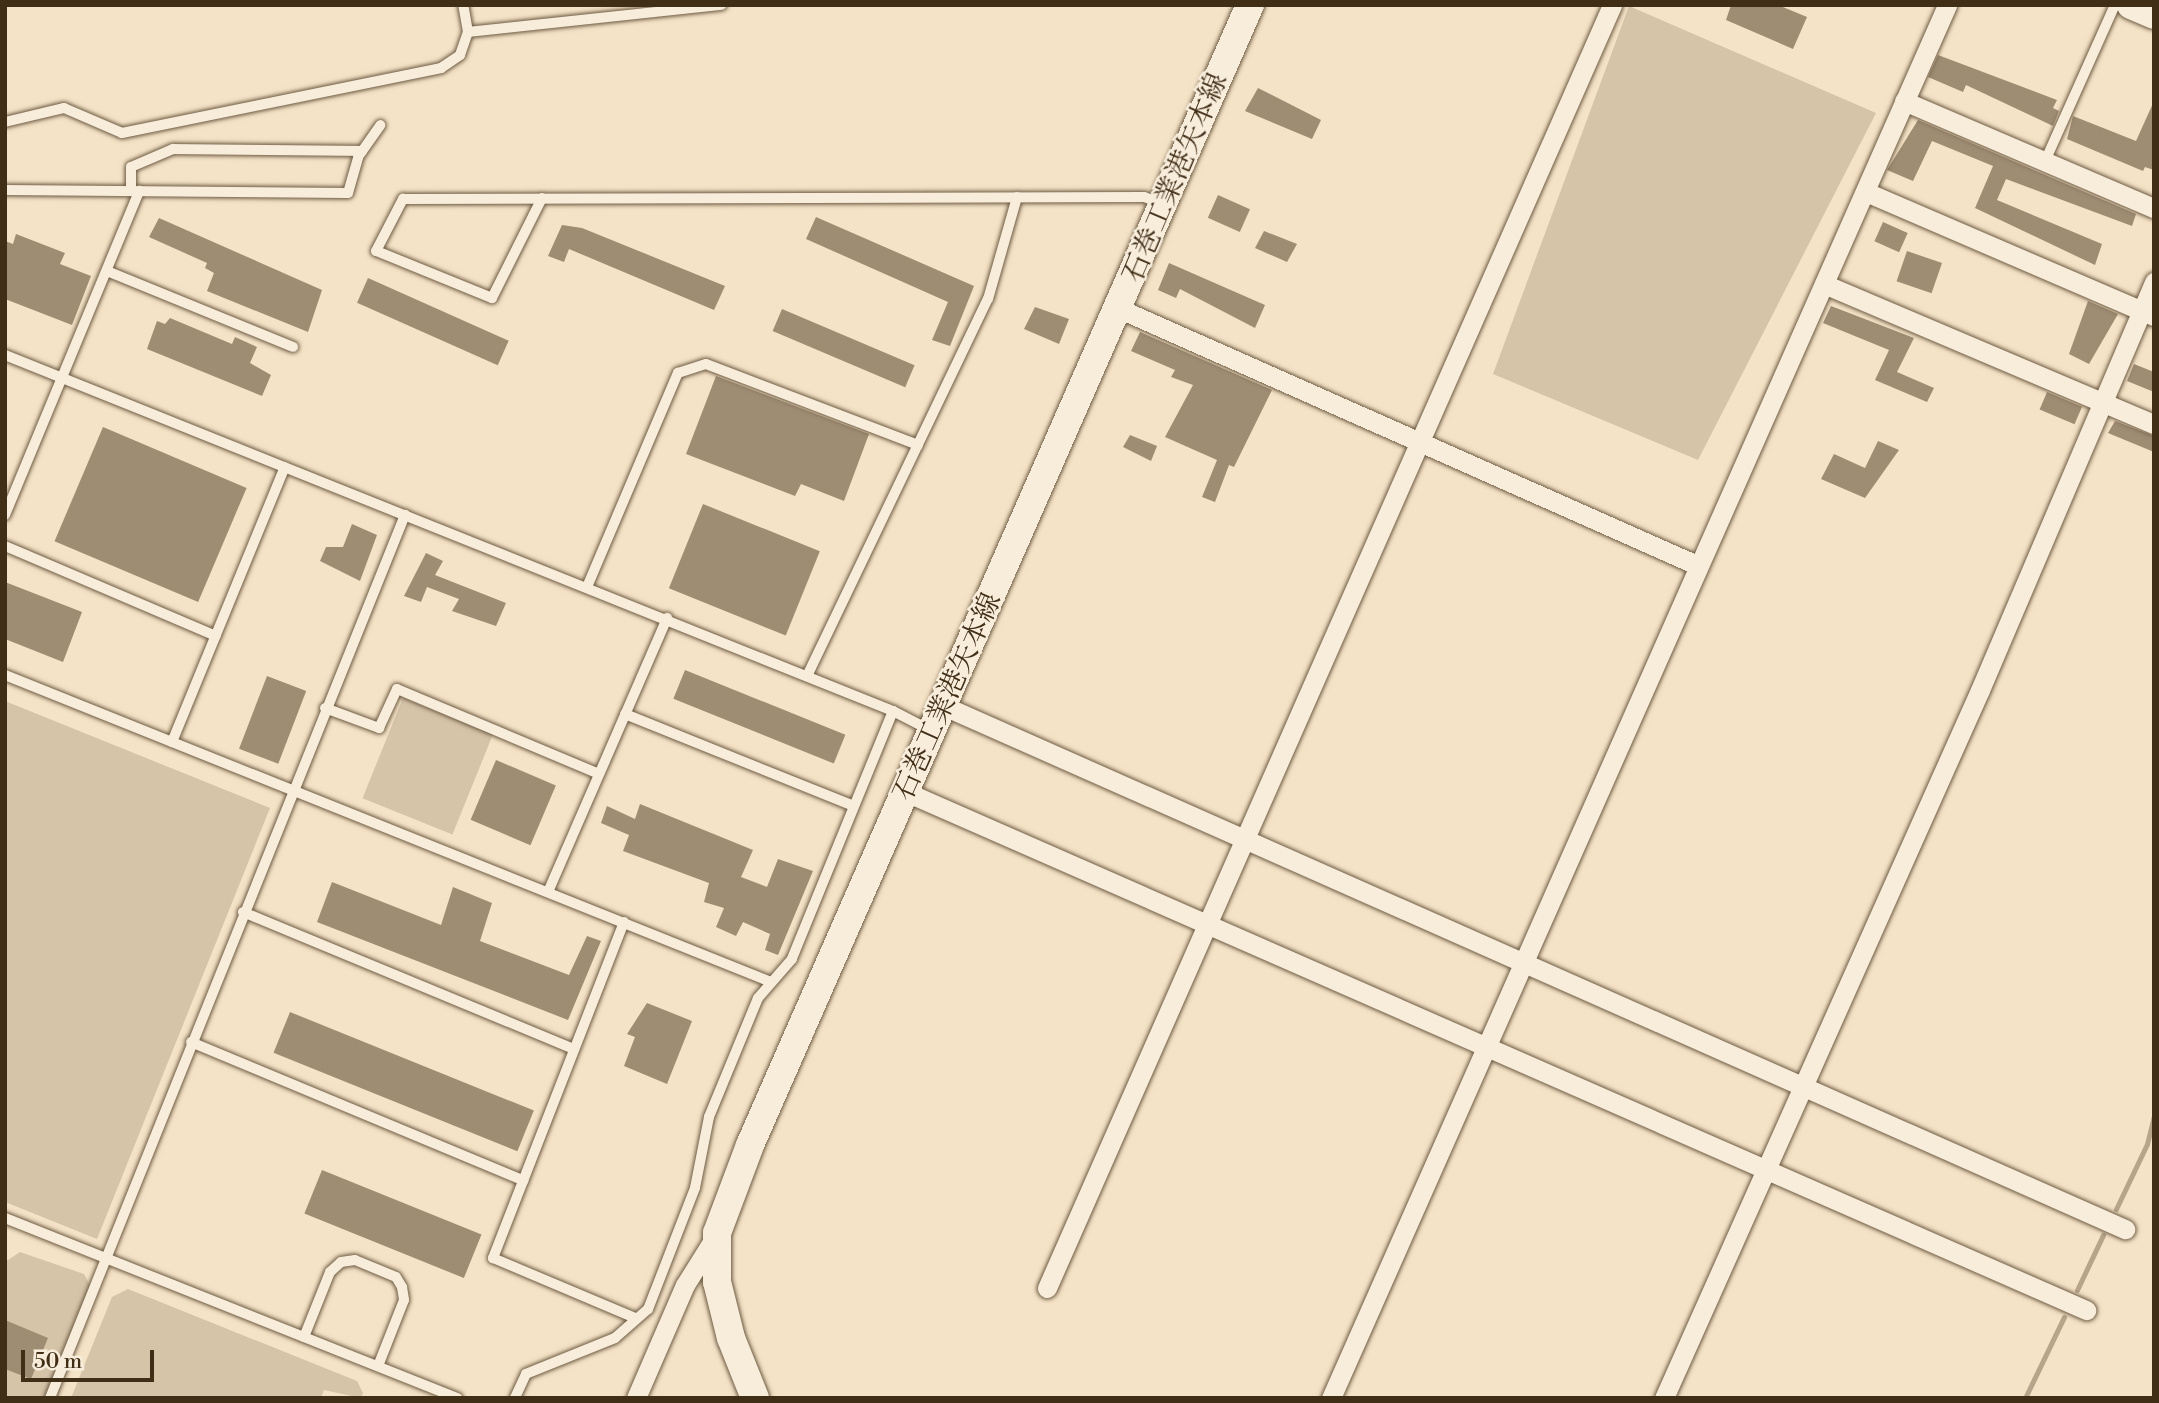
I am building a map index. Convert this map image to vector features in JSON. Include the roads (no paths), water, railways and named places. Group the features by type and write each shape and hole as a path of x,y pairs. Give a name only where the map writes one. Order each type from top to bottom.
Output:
{"main road":[{"name":"石巻工業港矢本線","path":"755,1398 731,1338 717,1282 717,1233 750,1145 1120,309 1250,5"},
{"path":"2131,5 2154,15"}],"street":[{"path":"1046,1288 1241,837 1612,5"},
{"path":"1331,1398 1484,1043 1866,192 1947,5"},
{"path":"1904,101 2046,159 2154,208"},
{"path":"1866,192 2148,313"},
{"path":"1664,1398 1801,1083 1980,690 2102,402 2148,313 2154,282"},
{"path":"1824,284 2154,424"},
{"path":"1120,309 1699,566"},
{"path":"938,719 1241,837 1801,1083 2125,1229"},
{"path":"906,792 1205,920 2086,1310"},
{"path":"636,1398 685,1285 717,1233"}],"lane":[{"path":"5,122 64,108 122,133 441,68 460,55 468,32 463,5"},
{"path":"468,32 722,5"},
{"path":"2046,159 2115,5"},
{"path":"5,190 348,193 362,151 380,124"},
{"path":"5,514 107,271 135,191 131,167 173,149 362,151"},
{"path":"808,674 988,299 1017,197"},
{"path":"542,198 492,298 376,251 403,199 542,198 1144,197 1164,205"},
{"path":"107,271 293,347"},
{"path":"5,355 808,674 893,712 938,719"},
{"path":"587,587 678,373 706,363 918,445"},
{"path":"173,743 285,467"},
{"path":"50,1398 291,790 405,516"},
{"path":"5,546 216,636"},
{"path":"548,892 667,618"},
{"path":"5,675 771,982"},
{"path":"325,708 379,728 397,689 599,774"},
{"path":"515,1398 526,1374 615,1338 648,1309 695,1188 709,1116 758,998 792,959 852,805 893,712"},
{"path":"625,714 852,805"},
{"path":"243,912 573,1049"},
{"path":"624,922 493,1258 635,1318"},
{"path":"191,1042 523,1180"},
{"path":"5,1218 458,1398"},
{"path":"304,1337 330,1272 341,1262 355,1260 396,1277 402,1287 404,1300 377,1366"}],"waterway":[{"path":"2116,1209 2147,1144 2154,1115"},
{"path":"2077,1290 2103,1235"},
{"path":"2025,1398 2064,1317"}]}
